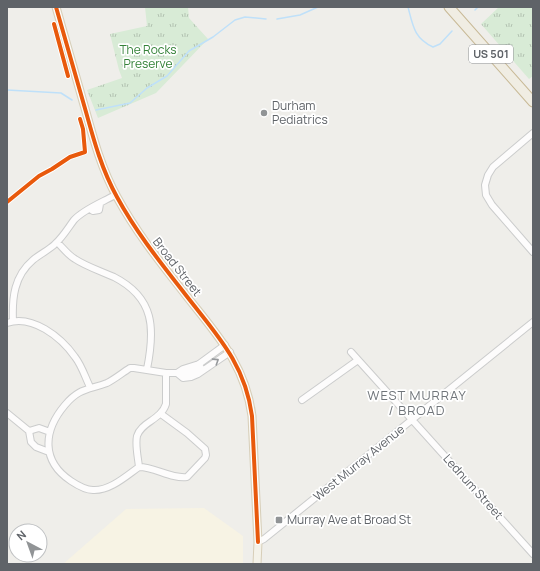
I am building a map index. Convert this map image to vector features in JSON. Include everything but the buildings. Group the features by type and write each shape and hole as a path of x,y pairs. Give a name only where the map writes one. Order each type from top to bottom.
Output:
{"highway":[{"name":"US 501","path":"449,7 533,102"}],"main road":[{"name":"Broad Street","path":"56,7 100,161 115,195 150,250 230,352 243,379 250,406 258,542 257,564"}],"street":[{"path":"533,133 490,171 485,189 486,195 492,205 533,252"},
{"path":"90,388 78,361 64,343 54,335 31,323 20,320 10,322 14,291 20,276 31,262 57,242 75,220 93,206 100,204 115,195"},
{"path":"57,242 74,259 121,281 140,298 147,312 151,325 151,348 147,369"},
{"name":"West Murray Avenue","path":"258,542 264,539 533,322"},
{"path":"161,414 182,429 205,449 205,458 187,477 180,478 152,468 139,467 113,485 104,489 93,490 81,486 62,475 54,464 49,452 50,432 57,416 65,404 78,392 111,381 130,368 177,373 183,368 200,367 225,345"},
{"path":"177,373 183,378 193,373 200,367 230,352"},
{"name":"Lednum Street","path":"352,352 533,554"},
{"path":"302,400 358,360"},
{"path":"139,467 137,436 139,431 161,414 166,404 166,373"},
{"path":"7,413 29,431 31,442 36,447 49,452"},
{"path":"29,431 39,428 50,432"}],"shaded area":[{"path":"204,508 243,536 243,564 63,564 126,509"}],"green space":[{"name":"The Rocks Preserve","path":"145,7 188,7 189,18 208,39 156,93 98,118 87,90 122,78 110,34 147,26"},
{"path":"499,7 533,7 533,76 529,79 481,24"}],"waterway":[{"path":"277,19 300,15 318,7"},
{"path":"408,7 415,31 422,40 433,47 440,44 452,31"},
{"path":"475,10 478,7"},
{"path":"96,110 130,103 147,88 167,76 189,51 213,37 235,20 245,17 266,19"},
{"path":"7,90 61,93 72,100"}],"cycle path":[{"path":"56,7 95,145 112,187 124,210 149,247 228,350 243,380 252,416 258,542"},
{"path":"54,24 68,76"},
{"path":"7,202 39,176 70,157 85,152 83,129 80,119"}],"place":[{"name":"Durham Pediatrics","path":"264,113"},
{"name":"Murray Ave at Broad St","path":"279,520"}],"district":[{"name":"WEST MURRAY / BROAD","path":"417,402"}]}
